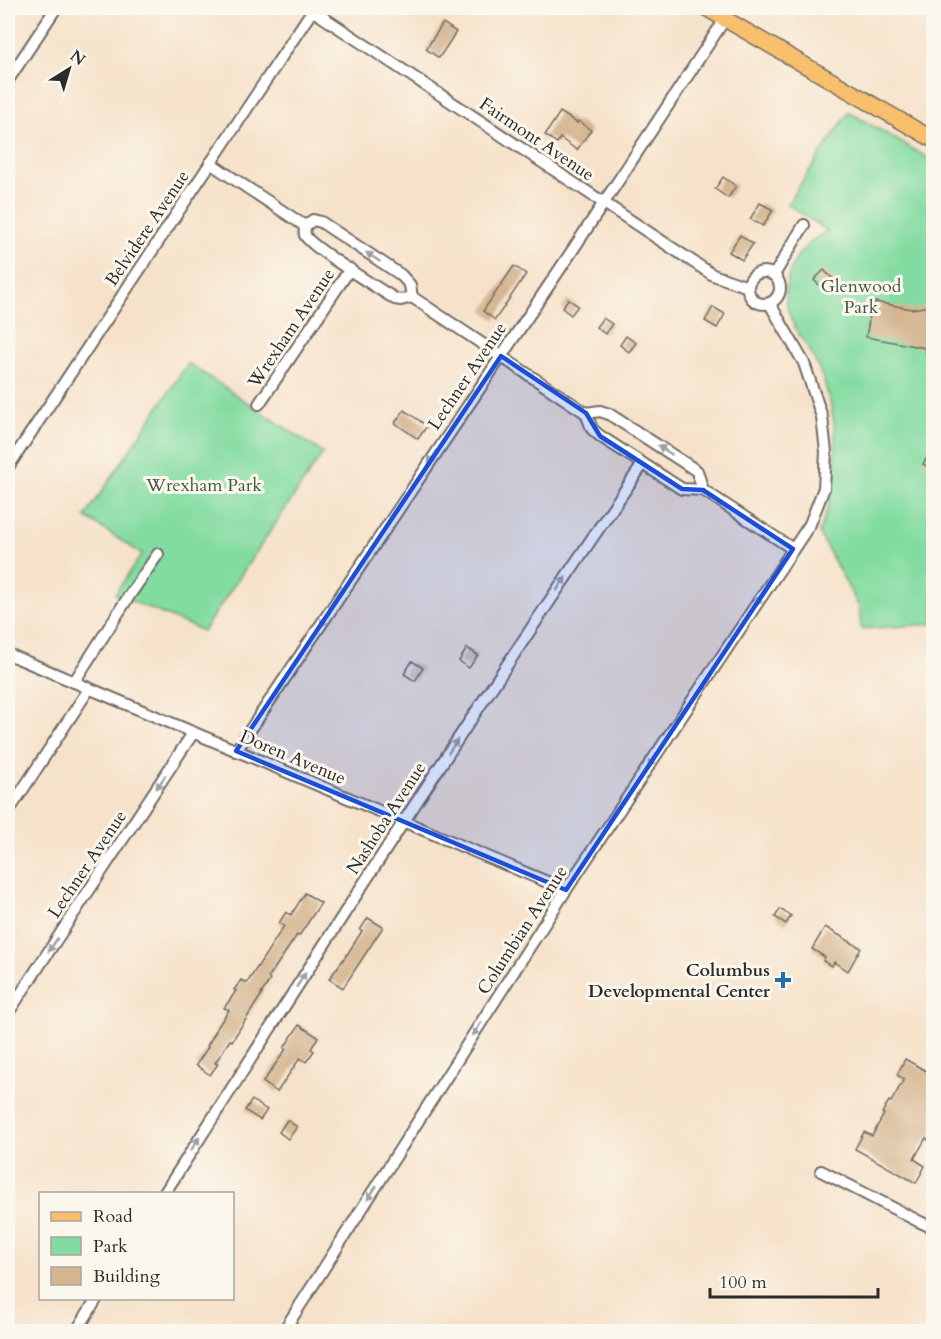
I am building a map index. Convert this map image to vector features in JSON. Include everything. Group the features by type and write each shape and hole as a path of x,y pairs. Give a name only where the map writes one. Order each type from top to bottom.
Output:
{"main road":[{"path":"706,8 933,140"}],"street":[{"path":"8,80 56,8"},
{"name":"Belvidere Avenue","path":"8,467 313,9"},
{"name":"Fairmont Avenue","path":"313,9 713,275 748,287 755,301 759,304 770,304 804,363 822,417 826,452 824,488 810,524 793,549"},
{"name":"Lechner Avenue","path":"236,751 725,19"},
{"path":"210,163 305,226"},
{"path":"305,226 313,220 321,222 401,275 410,285 412,297 586,412 592,429 600,436 682,489 703,490 793,549"},
{"path":"774,275 804,225"},
{"path":"305,226 305,235 311,242 350,270 395,298 401,300 412,297"},
{"name":"Wrexham Avenue","path":"259,404 350,270"},
{"path":"748,287 752,278 760,273 774,275 781,288 778,298 770,304"},
{"path":"586,412 600,411 609,414 698,471 703,490"},
{"name":"Nashoba Avenue","path":"165,1192 403,821 643,464"},
{"name":"Columbian Avenue","path":"283,1332 566,890 793,549"},
{"path":"74,682 158,554"},
{"name":"Doren Avenue","path":"8,654 566,890"},
{"path":"8,812 89,689"},
{"name":"Lechner Avenue","path":"8,1014 193,734"},
{"path":"821,1171 933,1228"},
{"path":"76,1332 96,1300"}],"highlighted area":[{"path":"501,356 586,413 600,436 682,489 703,490 793,549 566,890 236,751"}],"green space":[{"name":"Glenwood Park","path":"849,112 933,161 933,624 861,629 859,607 819,533 832,486 835,454 834,422 823,380 810,351 791,319 786,292 788,279 798,257 816,238 828,231 787,204"},
{"name":"Wrexham Park","path":"188,363 323,453 203,631 115,594 142,554 85,517"}],"building":[{"path":"443,23 456,32 439,58 426,49"},
{"path":"560,112 591,130 577,150 560,138 557,143 545,135"},
{"path":"723,177 736,186 728,198 715,189"},
{"path":"760,203 773,210 763,226 750,219"},
{"path":"740,235 753,244 742,260 729,252"},
{"path":"514,266 526,274 495,320 483,311"},
{"path":"824,270 837,283 827,293 814,280"},
{"path":"568,299 578,306 571,315 562,308"},
{"path":"875,302 912,309 933,307 933,370 929,370 925,348 866,337"},
{"path":"713,307 725,314 717,328 705,321"},
{"path":"603,318 612,324 605,334 596,327"},
{"path":"626,336 636,343 629,352 620,345"},
{"path":"404,410 427,426 418,439 395,423"},
{"path":"933,448 933,471 923,464"},
{"path":"467,648 478,655 469,668 459,661"},
{"path":"412,661 423,668 415,681 404,674"},
{"path":"305,893 321,903 268,978 270,980 262,994 215,1063 218,1064 210,1075 196,1065 229,1010 224,1008 241,980 247,983 284,926 279,923 286,912 291,915"},
{"path":"780,909 791,916 786,924 775,917"},
{"path":"368,918 383,927 343,988 329,979 348,953"},
{"path":"825,927 861,948 848,971 834,962 832,966 823,961 825,957 812,949"},
{"path":"299,1025 318,1037 311,1049 314,1051 306,1062 300,1058 277,1092 263,1082 286,1049 284,1048"},
{"path":"905,1059 933,1075 933,1130 914,1159 925,1166 916,1183 855,1149 864,1132 872,1136 884,1114 882,1113 904,1079 897,1075"},
{"path":"252,1100 267,1110 260,1120 245,1110"},
{"path":"287,1120 297,1127 288,1139 279,1132"}],"place":[{"name":"Columbus Developmental Center","path":"783,980"}]}
